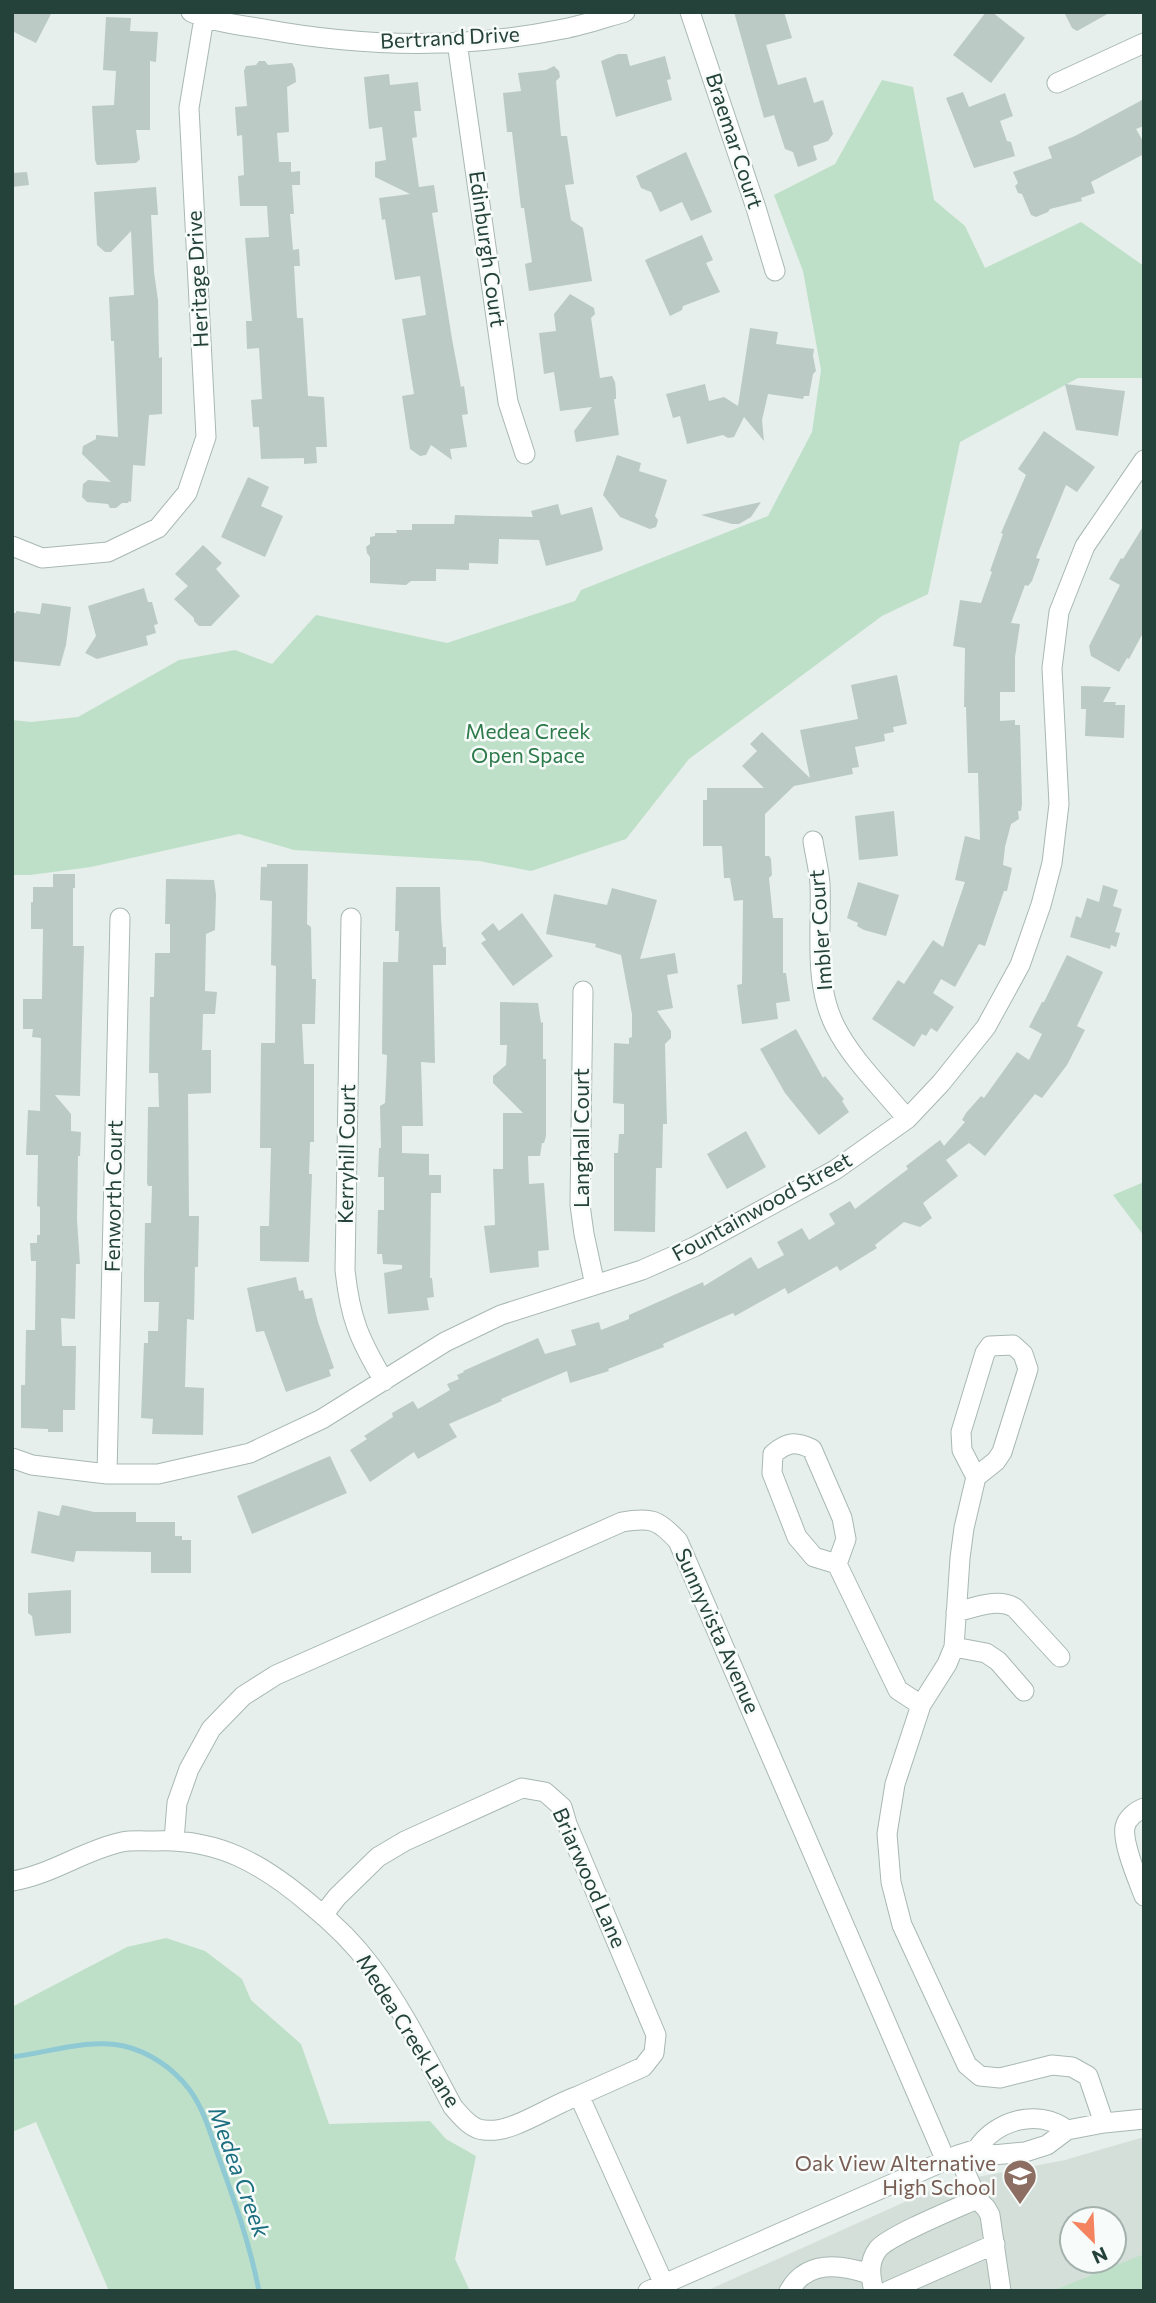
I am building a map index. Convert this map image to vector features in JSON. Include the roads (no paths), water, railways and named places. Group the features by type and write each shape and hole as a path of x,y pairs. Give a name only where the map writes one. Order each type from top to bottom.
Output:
{"street":[{"name":"Bertrand Drive","path":"197,15 289,34 389,44 503,39 564,29 625,12"},
{"name":"Braemar Court","path":"690,12 775,271"},
{"name":"Heritage Drive","path":"12,546 42,558 108,552 158,528 187,493 206,437 190,108 197,15"},
{"name":"Edinburgh Court","path":"457,41 508,401 525,454"},
{"path":"1057,83 1144,43"},
{"name":"Fountainwood Street","path":"12,1458 32,1465 107,1474 158,1474 250,1453 322,1419 445,1342 501,1315 642,1270 694,1247 835,1170 907,1119 941,1083 986,1027 1024,953 1052,863 1059,804 1052,668 1059,612 1085,546 1144,460"},
{"name":"Imbler Court","path":"813,841 820,882 821,975 826,1002 846,1043 907,1119"},
{"name":"Fenworth Court","path":"107,1474 120,918"},
{"name":"Kerryhill Court","path":"351,918 345,1270 355,1326 384,1381"},
{"name":"Langhall Court","path":"583,990 580,1205 595,1285"},
{"path":"976,1477 962,1450 961,1432 985,1353 990,1346 1013,1345 1023,1353 1028,1368 1002,1452 996,1461 976,1477 964,1528 954,1647 922,1705 895,1784 887,1834 891,1882 902,1925 967,2065 980,2076 1000,2078 1052,2065 1072,2067 1088,2076 1104,2123"},
{"path":"837,1563 814,1558 797,1536 772,1473 773,1454 785,1444 798,1442 812,1449 842,1518 846,1539 837,1563 898,1690 922,1705"},
{"name":"Sunnyvista Avenue","path":"174,1840 177,1803 189,1769 211,1730 243,1696 276,1675 622,1522 644,1518 664,1525 678,1541 961,2155 976,2199 990,2215 1001,2291"},
{"path":"956,1612 997,1602 1008,1603 1060,1657"},
{"path":"954,1647 986,1653 998,1661 1024,1691"},
{"name":"Briarwood Lane","path":"323,1915 337,1897 378,1857 405,1841 522,1788 545,1792 562,1807 656,2035 654,2053 643,2067 578,2096"},
{"path":"1144,1808 1134,1812 1125,1825 1125,1839 1144,1896"},
{"name":"Medea Creek Lane","path":"12,1881 30,1878 74,1858 123,1842 174,1840 208,1845 245,1858 284,1882 348,1937 371,1965 453,2107 464,2120 482,2130 505,2128 578,2096"},
{"path":"578,2096 583,2102 660,2289 961,2155 1003,2124 1021,2120 1045,2120 1059,2124 1067,2130"},
{"path":"961,2155 1025,2152 1047,2145 1067,2130 1144,2119"},
{"path":"789,2291 803,2275 826,2266 847,2266 872,2282 878,2249 892,2238 976,2199"},
{"path":"888,2291 995,2244"}],"waterway":[{"name":"Medea Creek","path":"12,2057 82,2045 111,2044 142,2052 176,2074 189,2089 207,2122 242,2224 259,2291"}],"place":[{"name":"Oak View Alternative High School","path":"1020,2206"}],"park label":[{"name":"Medea Creek Open Space","path":"528,744"}]}
